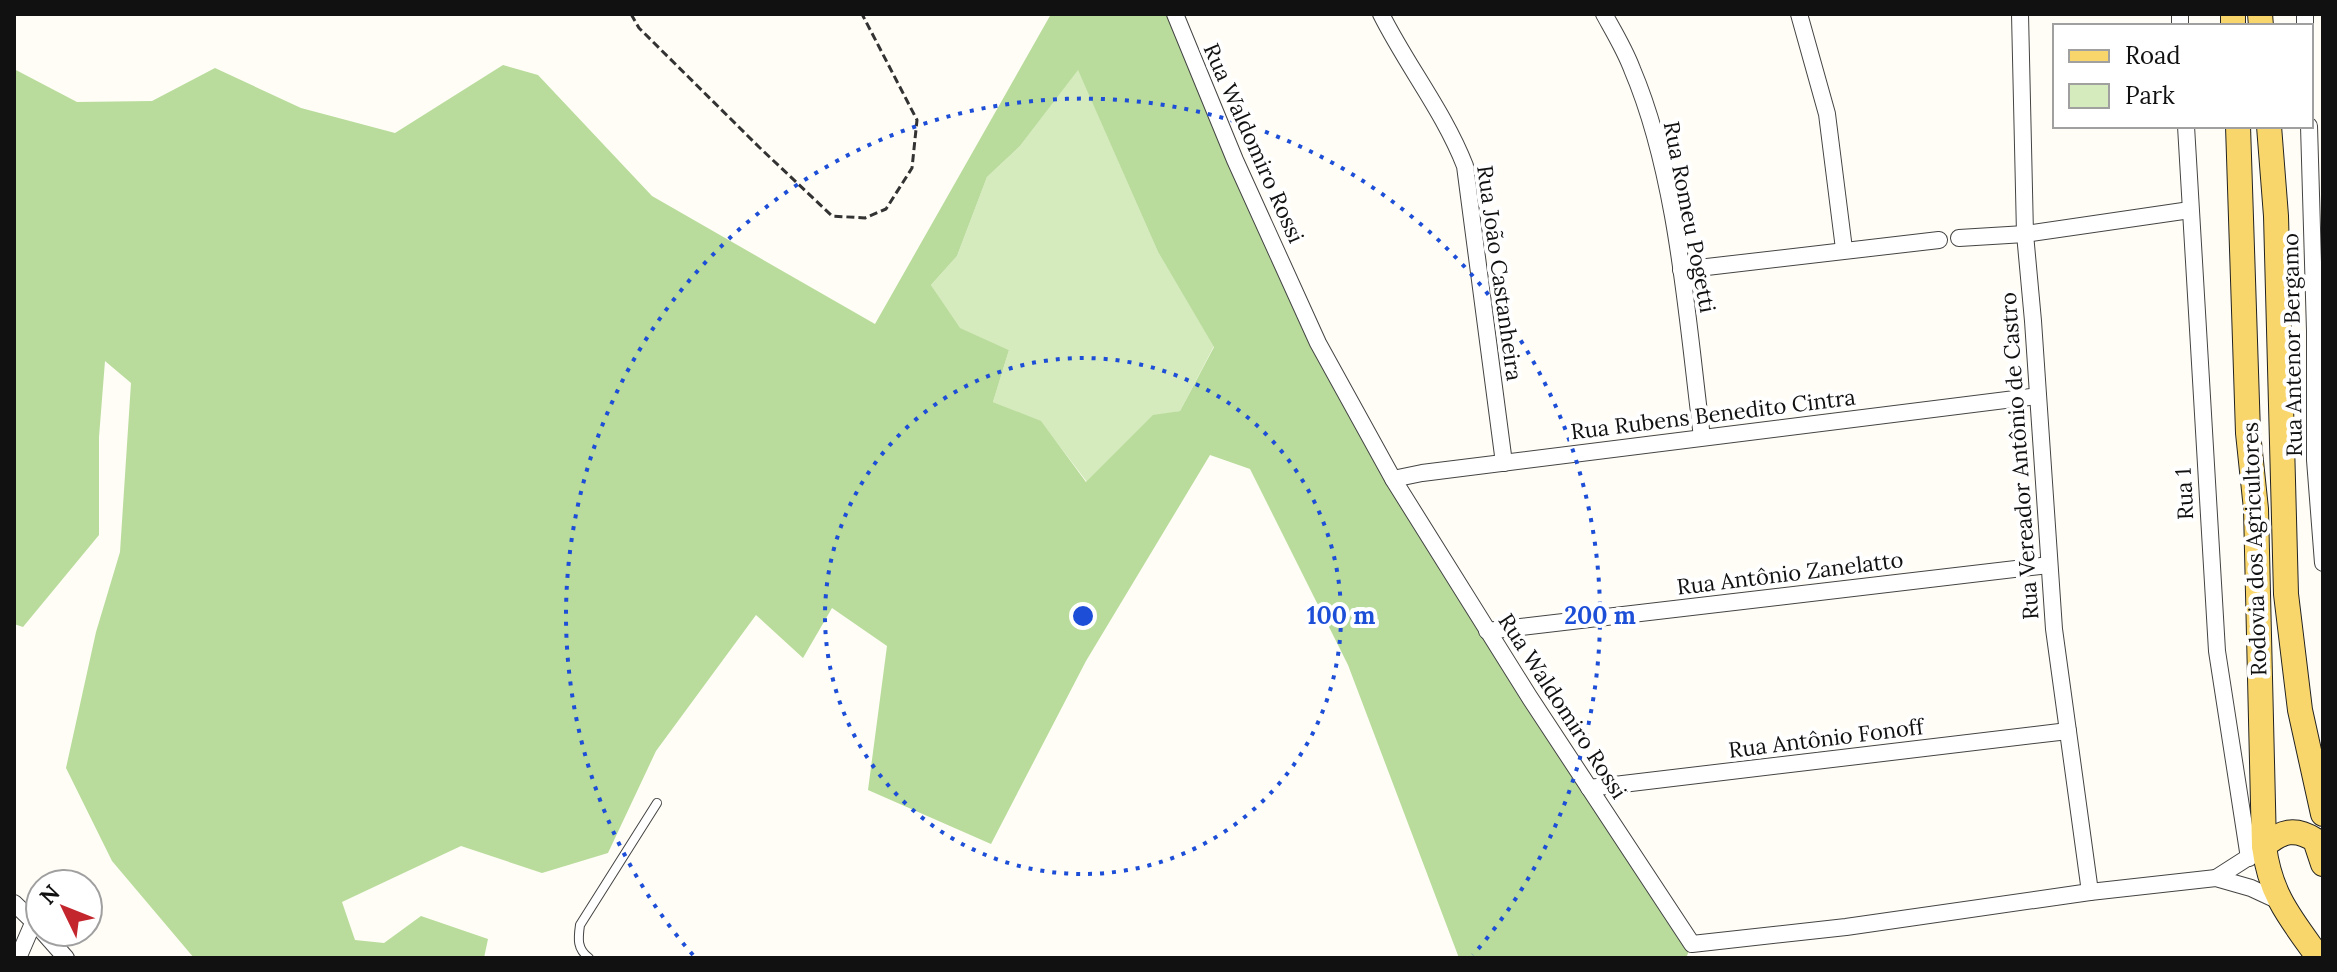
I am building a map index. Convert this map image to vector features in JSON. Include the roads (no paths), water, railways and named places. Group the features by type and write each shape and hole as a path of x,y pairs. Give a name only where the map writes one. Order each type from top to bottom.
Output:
{"main road":[{"name":"Rodovia dos Agricultores","path":"2238,128 2248,433 2256,509 2256,852 2267,868 2279,901 2319,958"},
{"name":"Rodovia dos Agricultores","path":"2269,128 2277,231 2286,594 2300,710 2323,814"},
{"path":"2256,852 2276,836 2287,831 2297,832 2315,840 2323,864"}],"street":[{"name":"Rua Waldomiro Rossi","path":"1175,14 1235,160 1318,343 1393,479 1487,631 1692,944 2216,878"},
{"name":"Rua João Castanheira","path":"1381,14 1399,50 1455,140 1465,166 1504,463"},
{"name":"Rua Romeu Pogetti","path":"1604,14 1632,68 1651,120 1681,270 1702,437"},
{"path":"1799,14 1827,114 1844,249"},
{"name":"Rua Vereador Antônio de Castro","path":"2020,14 2025,234 2054,629 2090,892"},
{"name":"Rua 1","path":"2186,128 2217,651 2256,852"},
{"name":"Rua Antenor Bergamo","path":"2309,128 2323,563"},
{"path":"1959,238 2025,234 2190,210"},
{"path":"1681,270 1939,240"},
{"name":"Rua Rubens Benedito Cintra","path":"1393,479 2038,396"},
{"name":"Rua Antônio Zanelatto","path":"1487,631 2049,565"},
{"name":"Rua Antônio Fonoff","path":"1589,788 2068,731"},
{"path":"2216,878 2256,852"},
{"path":"2216,878 2251,888 2279,901"}],"lane":[{"path":"589,958 583,954 577,941 580,925 657,803"}]}
